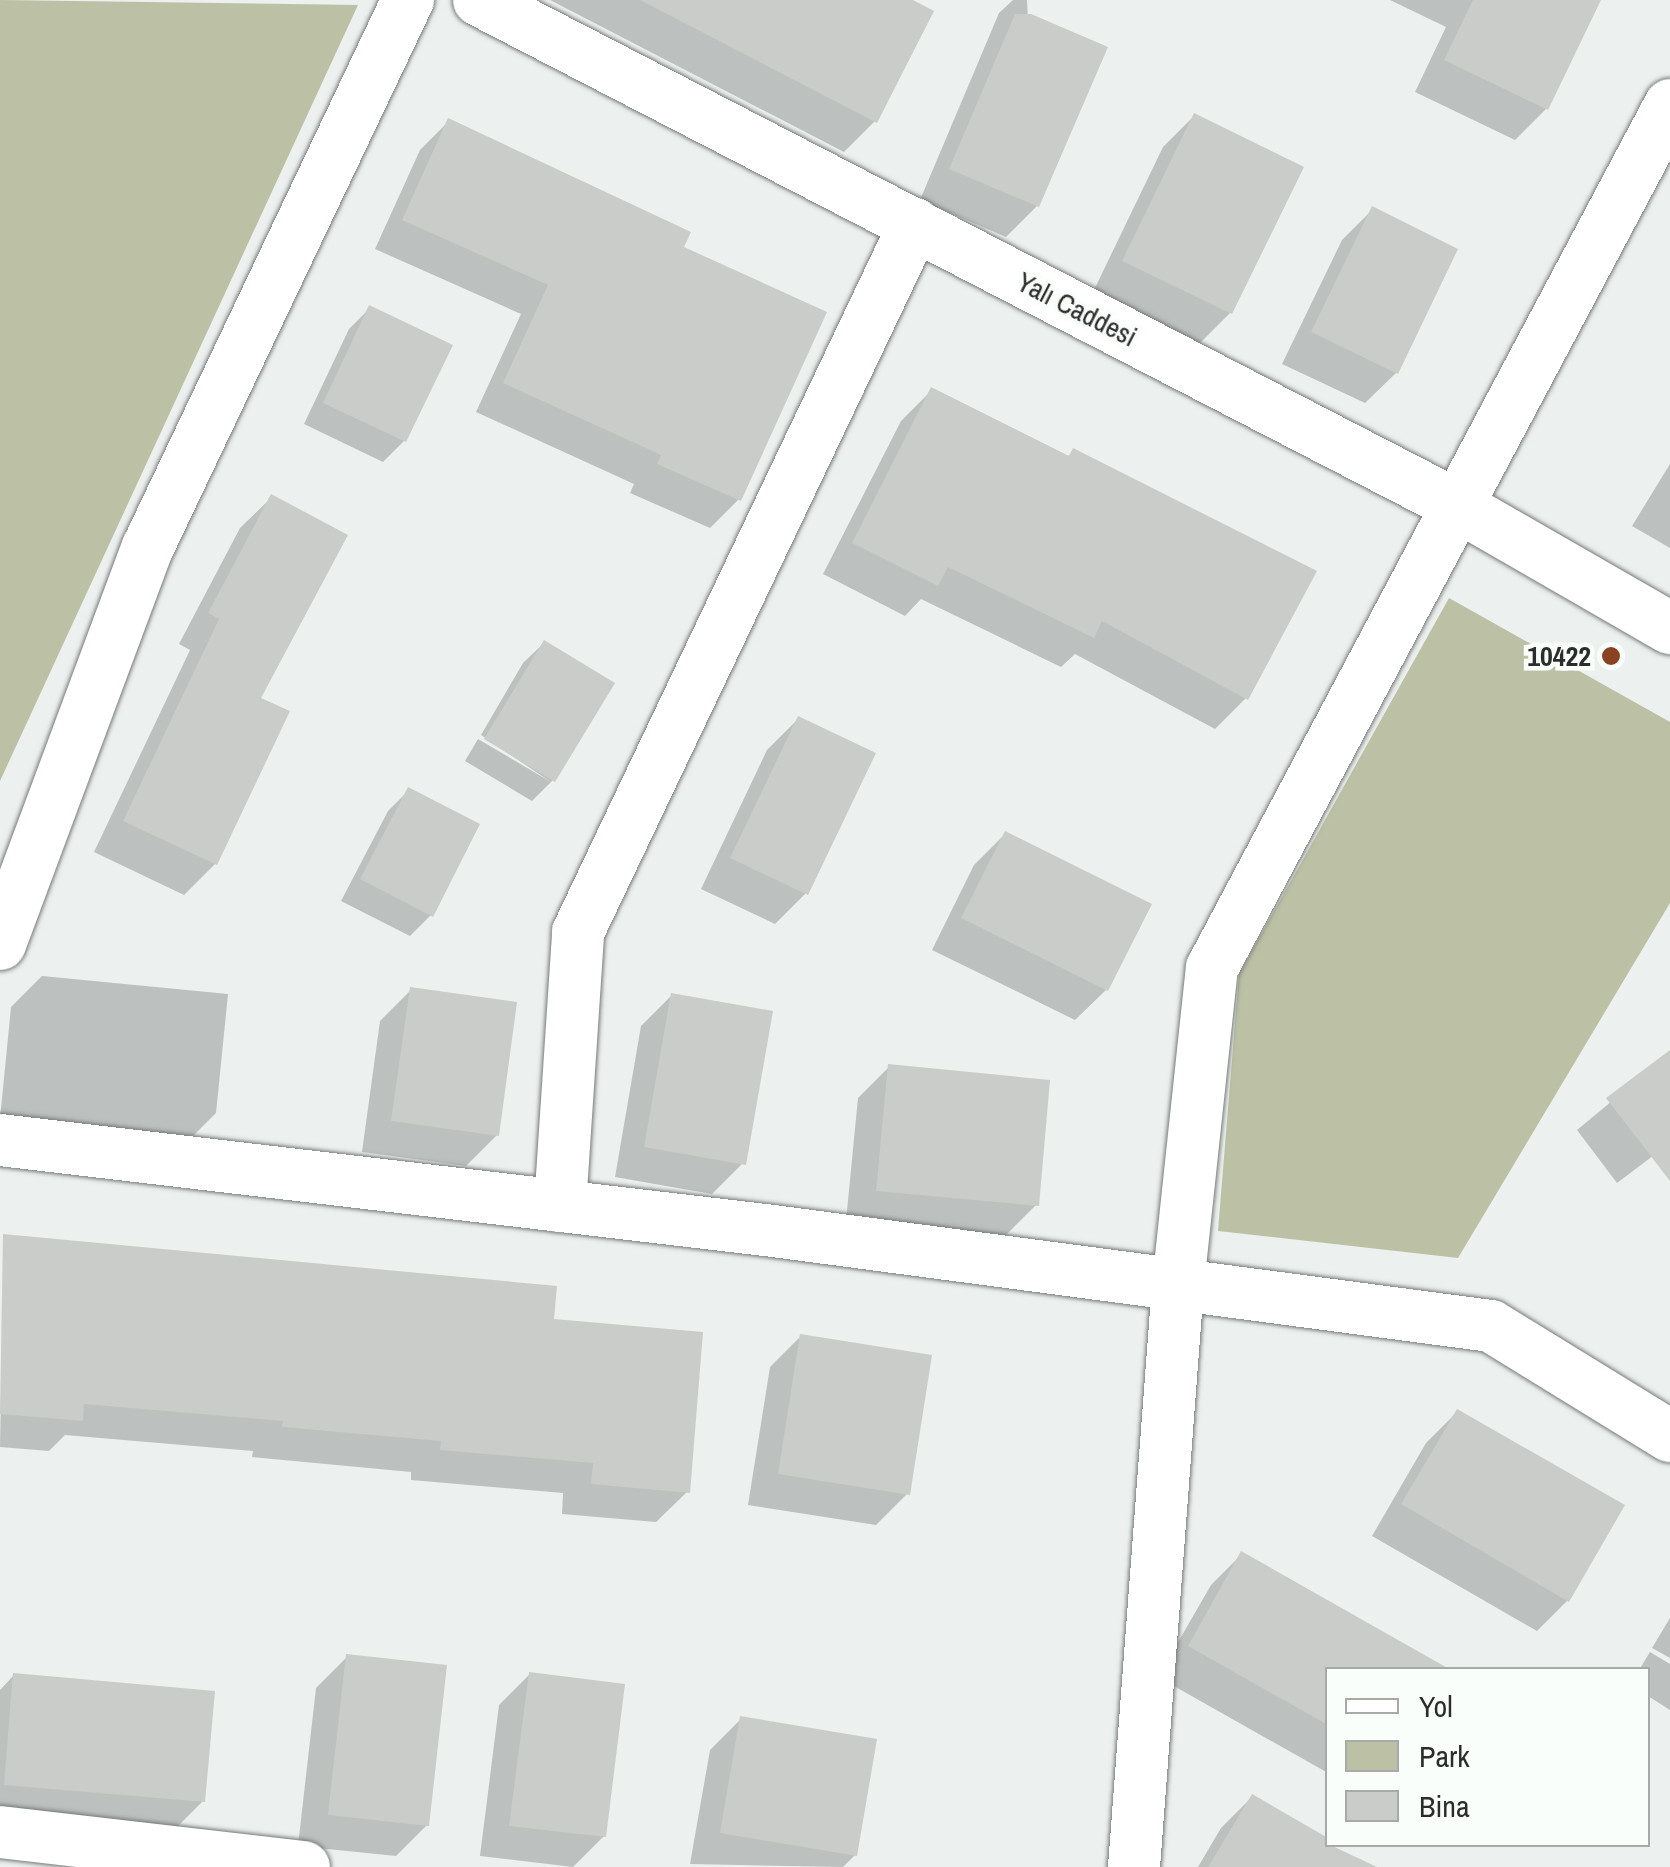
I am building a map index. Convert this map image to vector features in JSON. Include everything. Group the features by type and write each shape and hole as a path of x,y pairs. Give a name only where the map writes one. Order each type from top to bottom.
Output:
{"street":[{"path":"0,944 148,547 408,0"},
{"name":"Yalı Caddesi","path":"479,0 1456,506 1670,628"},
{"path":"1134,1867 1178,1285 1212,968 1670,105"},
{"path":"560,1206 578,932 915,224"},
{"path":"0,1140 560,1206 1491,1326 1670,1436"},
{"path":"0,1832 304,1867"}],"green space":[{"path":"0,0 358,5 0,781"},
{"path":"1449,598 1670,722 1670,903 1458,1258 1218,1231 1239,974"}],"building":[{"path":"640,0 913,0 934,11 877,123"},
{"path":"1473,0 1601,0 1548,110 1444,60"},
{"path":"1015,14 1031,14 1108,47 1039,207 949,169"},
{"path":"1194,113 1304,167 1232,314 1122,261"},
{"path":"448,118 691,232 684,247 827,312 741,501 657,464 661,455 503,383 548,285 402,220"},
{"path":"1372,206 1458,249 1398,374 1311,332"},
{"path":"369,305 453,345 406,442 323,403"},
{"path":"931,387 1069,456 1073,448 1317,571 1248,700 1102,621 1094,638 948,567 938,586 852,543"},
{"path":"271,494 348,535 261,698 290,711 217,865 123,821 219,619 208,613"},
{"path":"544,640 615,683 555,782 484,739"},
{"path":"798,716 876,753 808,895 730,858"},
{"path":"408,787 480,824 433,917 360,879"},
{"path":"1005,831 1152,904 1108,991 961,918"},
{"path":"410,987 517,1002 499,1136 391,1121"},
{"path":"671,993 773,1011 746,1165 644,1147"},
{"path":"1670,1050 1670,1181 1606,1098"},
{"path":"888,1064 1050,1080 1039,1206 876,1191"},
{"path":"3,1234 557,1286 554,1319 703,1332 690,1493 591,1484 593,1463 440,1450 441,1441 282,1427 283,1421 84,1404 83,1421 0,1414"},
{"path":"800,1334 932,1355 910,1495 778,1474"},
{"path":"1457,1409 1625,1505 1569,1602 1401,1504"},
{"path":"1241,1551 1446,1667 1325,1667 1325,1723 1188,1646"},
{"path":"346,1654 447,1665 429,1826 328,1815"},
{"path":"529,1672 625,1684 606,1837 509,1826"},
{"path":"13,1673 215,1691 205,1802 4,1785"},
{"path":"740,1716 877,1739 857,1856 720,1833"},
{"path":"1252,1794 1325,1836 1325,1847 1334,1847 1377,1867 1208,1867"}],"place":[{"name":"10422","path":"1611,656"}]}
